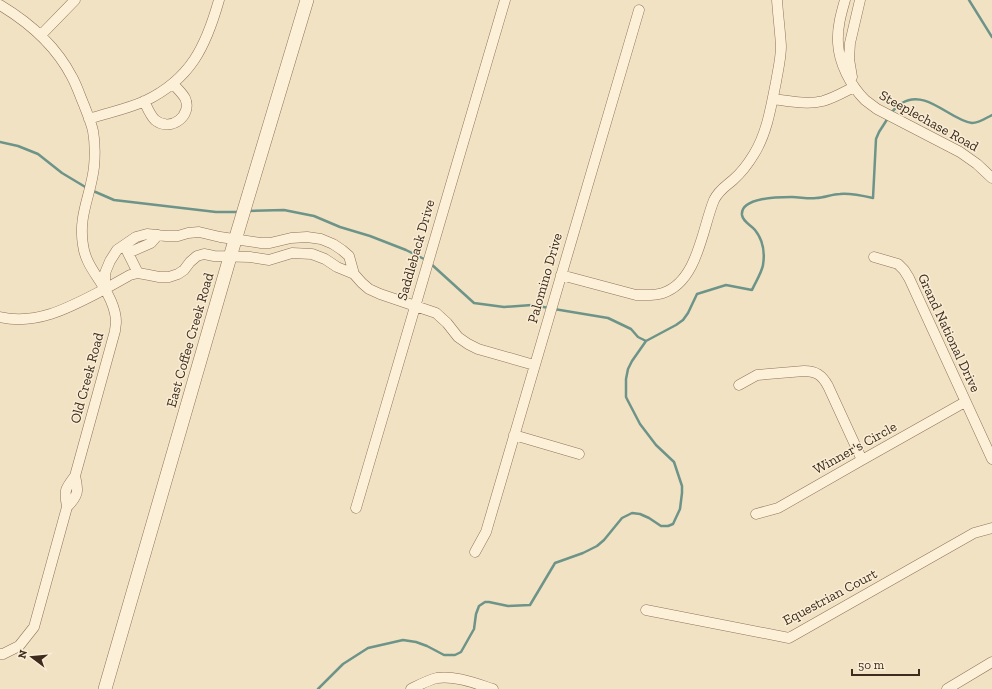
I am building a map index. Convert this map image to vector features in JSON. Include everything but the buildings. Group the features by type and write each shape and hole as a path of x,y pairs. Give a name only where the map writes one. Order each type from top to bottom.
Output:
{"street":[{"path":"41,35 75,0"},
{"path":"89,119 144,101 173,84 198,55 212,22 219,0"},
{"name":"East Coffee Creek Road","path":"105,689 230,257 307,0"},
{"name":"Saddleback Drive","path":"356,508 505,0"},
{"path":"561,274 636,295 646,295 669,291 688,271 694,260 718,194 723,187 741,172 754,154 765,130 773,99 781,47 777,0"},
{"name":"Steeplechase Road","path":"844,0 839,25 838,42 841,61 854,87 865,100 877,110 960,152 977,164 992,178"},
{"path":"773,99 799,102 822,101 854,87 849,59 850,43 858,0"},
{"name":"Old Creek Road","path":"0,5 25,21 53,48 73,77 89,119 94,139 94,165 82,222 84,255 105,289 114,309 116,321 115,331 76,476 78,486 77,494 74,500 67,507 34,627 19,646 0,654"},
{"name":"Palomino Drive","path":"475,552 486,532 639,10"},
{"path":"144,101 151,116 163,124 175,123 181,120 186,106 185,99 173,84"},
{"path":"105,289 105,273 117,250 126,249 136,237 147,234 178,236 199,232 261,243 270,243 291,238 307,237 321,239 333,244 349,256 354,274"},
{"path":"126,249 138,273"},
{"path":"0,317 15,320 41,317 57,312 130,275 138,273 149,274 159,278 178,274 184,270 196,256 204,254 214,256 250,257 269,260 292,253 312,254 354,274 369,289 436,313 458,337 478,349 534,365"},
{"name":"Grand National Drive","path":"874,257 898,264 909,278 965,402 989,444 992,459"},
{"path":"739,385 757,375 804,371 812,371 820,375 823,377 828,386 862,460"},
{"name":"Winner's Circle","path":"756,514 778,508 965,402"},
{"path":"514,435 579,454"},
{"name":"Equestrian Court","path":"646,610 789,638 974,533 992,528"},
{"path":"947,689 992,662"},
{"path":"411,689 431,680 449,677 493,689"}],"waterway":[{"path":"969,0 992,37"},
{"path":"891,113 902,103 911,99 929,102 964,121 972,123 992,115"},
{"path":"318,689 343,664 368,648 403,640 416,642 427,646 444,655 455,655 461,652 474,629 476,614 479,606 485,602 508,606 530,605 555,563 583,553 597,546 604,540 622,518 632,513 640,514 649,518 661,526 673,524 680,509 682,486 674,462 656,445 640,424 626,397 626,379 628,369 632,361 646,341 683,320 697,294 726,285 752,290 760,274 764,256 762,242 758,234 745,222 742,215 743,209 747,205 754,201 770,198 813,198 837,194 873,198 876,139 888,118"},
{"path":"0,142 18,146 38,154 62,173 87,188"},
{"path":"91,190 114,200 216,212 239,212"},
{"path":"248,211 284,210 314,216 340,227 370,236 406,250 426,260"},
{"path":"430,263 474,303 504,307 532,305 549,308"},
{"path":"554,309 608,318 631,329 638,337 646,341"}]}
